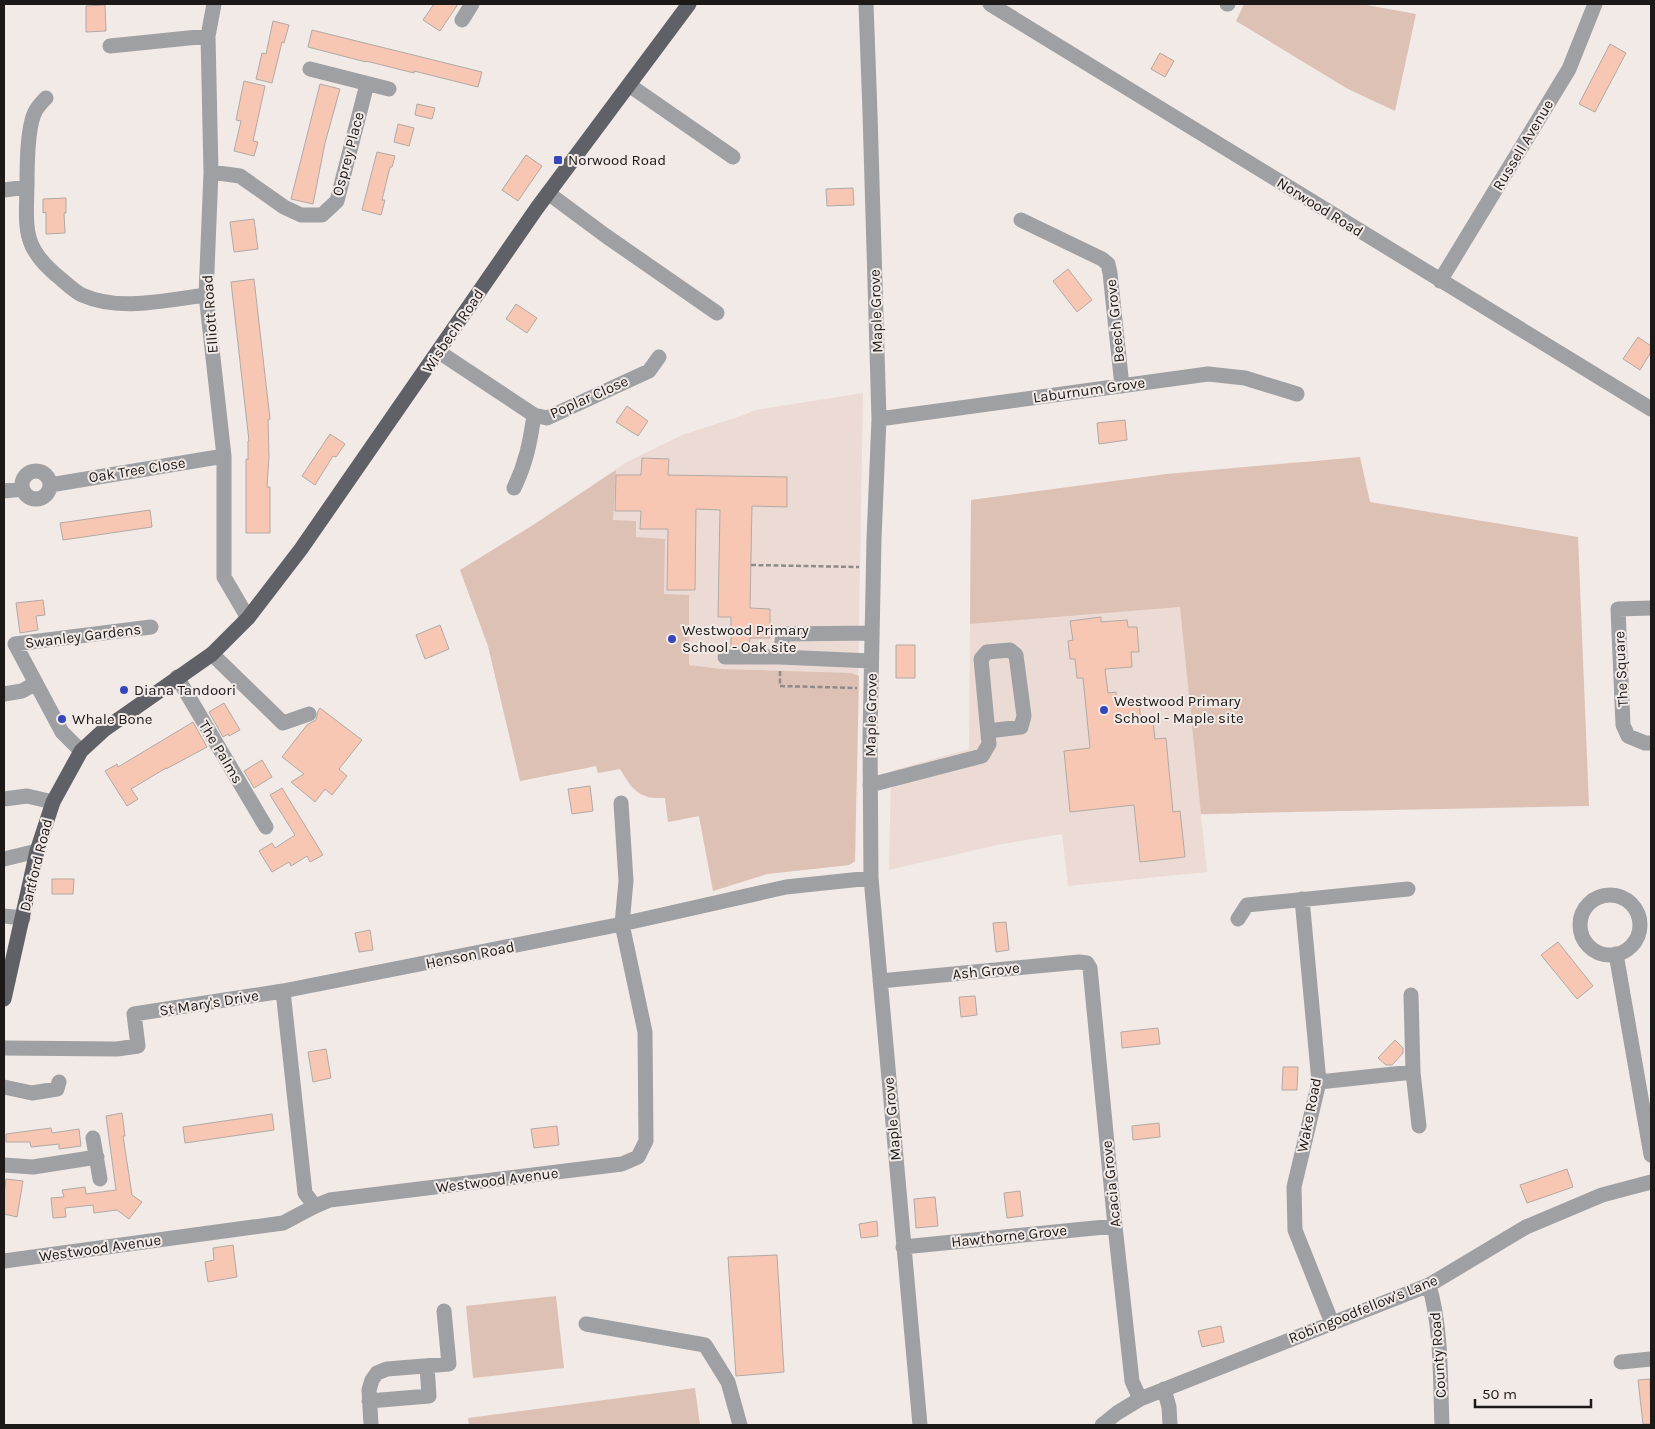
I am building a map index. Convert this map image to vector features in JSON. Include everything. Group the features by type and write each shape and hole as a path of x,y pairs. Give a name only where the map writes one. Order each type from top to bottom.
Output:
{"main road":[{"name":"Wisbech Road","path":"212,654 248,618 301,549 548,193 689,4"},
{"name":"Dartford Road","path":"4,999 37,852 53,802 80,752 105,729 212,654"}],"street":[{"name":"Elliott Road","path":"210,4 208,36 211,172 206,295 224,456 224,577 248,618"},
{"path":"462,20 472,4"},
{"name":"Maple Grove","path":"866,4 878,420 871,662 871,878 920,1425"},
{"name":"Norwood Road","path":"990,4 1029,26 1440,281 1651,409"},
{"name":"Russell Avenue","path":"1440,281 1569,69 1595,4"},
{"path":"110,46 208,36"},
{"path":"310,69 389,90"},
{"name":"Osprey Place","path":"211,172 240,176 284,207 301,215 322,215 337,201 367,84"},
{"path":"629,85 733,157"},
{"path":"46,98 35,111 28,146 26,187 27,231 32,250 44,266 80,294 103,302 128,304 206,295"},
{"path":"4,190 26,187"},
{"path":"548,193 717,313"},
{"name":"Beech Grove","path":"1021,220 1102,259 1108,264 1122,386"},
{"name":"Poplar Close","path":"439,352 534,415 546,418 649,370 660,357"},
{"name":"Laburnum Grove","path":"878,420 1208,374 1245,378 1297,394"},
{"path":"514,488 524,468 534,415"},
{"name":"Oak Tree Close","path":"50,485 224,456"},
{"path":"35,471 43,472 48,477 50,485 49,492 44,498 36,500 29,498 22,488 23,478 28,473 35,471"},
{"path":"4,491 22,488"},
{"name":"The Square","path":"1651,608 1618,609 1623,725 1628,736 1645,743 1651,743"},
{"name":"Swanley Gardens","path":"80,752 62,732 36,683 10,645 151,627"},
{"path":"778,657 783,634 872,633"},
{"path":"870,785 982,756 989,744 981,659 986,652 1010,650 1016,655 1024,716 1021,727 988,731"},
{"path":"212,654 283,723 309,714"},
{"path":"725,657 778,657 871,662"},
{"name":"The Palms","path":"177,678 266,827"},
{"path":"4,694 22,690 36,683"},
{"path":"4,799 27,796 53,802"},
{"name":"Westwood Avenue","path":"4,1261 283,1223 314,1206 330,1200 622,1164 638,1157 646,1140 645,1032 622,924 626,881 621,804"},
{"path":"4,859 37,852"},
{"name":"Henson Road","path":"283,991 622,924 786,887 871,878"},
{"path":"1238,919 1247,905 1408,889"},
{"name":"Wake Road","path":"1302,899 1319,1082 1294,1187 1295,1230 1332,1323"},
{"path":"4,916 23,918"},
{"path":"1616,954 1651,1155"},
{"name":"Ash Grove","path":"880,981 1079,962 1086,963 1090,968"},
{"name":"Acacia Grove","path":"1090,968 1132,1380 1140,1399"},
{"path":"283,991 305,1193 314,1206"},
{"name":"St Mary's Drive","path":"4,1048 117,1050 138,1046 134,1014 283,991"},
{"path":"1411,995 1413,1072 1419,1126"},
{"path":"1319,1082 1413,1072"},
{"path":"4,1087 32,1093 56,1089 59,1082"},
{"path":"93,1138 100,1179"},
{"path":"4,1165 33,1167 97,1157"},
{"name":"Robingoodfellow's Lane","path":"1102,1425 1140,1399 1429,1285 1526,1227 1602,1195 1651,1182"},
{"name":"Hawthorne Grove","path":"903,1247 1115,1226"},
{"name":"County Road","path":"1429,1285 1436,1311 1438,1331 1442,1425"},
{"path":"371,1425 369,1390 372,1380 377,1373 387,1369 449,1364 444,1311"},
{"path":"586,1324 705,1345 728,1382 740,1425"},
{"path":"1621,1362 1651,1359"},
{"path":"369,1401 429,1396 427,1366"},
{"path":"1164,1389 1169,1407 1170,1425"}],"path":[{"path":"750,565 863,567"},
{"path":"778,657 780,686 871,688"}],"shaded area":[{"path":"1244,4 1361,4 1416,14 1395,111 1348,89 1236,21"},
{"name":"Westwood Primary School - Oak site","path":"863,393 855,861 849,865 767,874 713,891 699,816 668,822 665,798 648,798 640,794 631,787 620,769 598,773 596,766 520,781 488,646 460,570 530,527 625,463 682,435 755,410"},
{"path":"1360,457 1370,502 1578,537 1589,806 1201,814 1180,607 970,624 971,500 1167,474"},
{"name":"Westwood Primary School - Maple site","path":"1296,462 1251,813 1201,815 1207,872 1068,886 1062,834 997,845 889,870 891,771 969,749 971,500 1167,474"},
{"name":"Westwood Primary School - Oak site","path":"616,470 613,520 636,521 636,537 665,539 664,594 689,595 689,665 721,669 851,673 859,676 855,861 849,865 767,874 713,891 699,816 668,822 665,798 649,797 638,792 629,783 620,769 598,773 596,766 520,781 488,646 460,570 530,527"},
{"path":"556,1296 564,1368 473,1378 466,1306"},
{"path":"695,1388 700,1425 469,1425 468,1418"}],"building":[{"path":"434,4 458,4 440,31 423,20"},
{"path":"105,5 106,31 86,32 86,6"},
{"path":"273,21 289,25 284,43 282,42 272,83 256,79 262,53 266,54"},
{"path":"312,30 482,72 478,87 308,47"},
{"path":"1610,44 1626,53 1595,112 1579,104"},
{"path":"1160,53 1174,61 1165,77 1151,69"},
{"path":"244,81 265,86 253,141 258,142 254,156 234,151 241,121 236,120"},
{"path":"320,84 340,89 325,143 313,204 291,199"},
{"path":"417,104 435,108 432,119 415,115"},
{"path":"398,124 414,128 409,146 394,142"},
{"path":"377,152 395,156 392,167 390,167 382,200 385,200 381,215 362,210"},
{"path":"526,155 542,166 518,201 502,190"},
{"path":"853,188 854,205 827,206 826,189"},
{"path":"66,198 66,213 64,213 65,233 46,234 46,212 43,213 43,199"},
{"path":"254,219 258,249 234,252 230,222"},
{"path":"1068,269 1092,300 1077,312 1053,281"},
{"path":"254,279 270,419 268,420 269,456 267,487 270,487 270,533 246,533 246,459 248,460 249,441 231,282"},
{"path":"516,304 537,318 527,333 506,319"},
{"path":"1638,337 1651,346 1651,352 1640,370 1623,359"},
{"path":"627,406 648,421 638,436 616,422"},
{"path":"1125,420 1127,440 1099,444 1097,423"},
{"path":"330,434 345,444 336,457 333,456 315,485 302,476"},
{"path":"642,458 669,459 668,475 787,477 787,507 752,506 750,608 770,609 770,638 750,638 749,648 731,648 731,617 718,617 720,510 696,509 695,590 667,590 668,529 640,529 641,511 615,511 616,475 641,475"},
{"path":"150,510 152,527 63,540 60,523"},
{"path":"43,600 45,615 36,616 38,630 20,633 16,603"},
{"path":"1101,617 1101,622 1127,620 1128,627 1137,627 1139,652 1131,652 1132,667 1105,669 1108,693 1116,692 1117,705 1139,702 1141,722 1153,721 1155,739 1166,738 1173,812 1180,811 1185,857 1140,862 1134,805 1070,812 1064,751 1090,748 1083,678 1077,678 1075,659 1070,659 1068,641 1073,640 1070,621"},
{"path":"440,625 449,649 425,659 416,635"},
{"path":"896,645 915,645 915,678 896,678"},
{"path":"224,703 240,730 223,737 209,712"},
{"path":"320,708 362,740 339,769 347,776 332,795 325,789 315,802 291,782 304,774 282,757 307,725 316,720"},
{"path":"193,722 207,747 131,789 138,799 127,806 105,771 117,764 118,767"},
{"path":"262,760 272,777 254,788 244,771"},
{"path":"590,786 593,811 572,814 568,789"},
{"path":"282,788 323,855 310,862 307,856 291,866 289,862 272,872 259,851 272,843 275,848 295,835 270,795"},
{"path":"52,879 74,879 73,894 52,894"},
{"path":"1006,922 1009,950 996,952 993,923"},
{"path":"370,930 373,950 359,952 355,933"},
{"path":"1558,942 1593,986 1577,999 1541,955"},
{"path":"975,996 977,1015 961,1017 959,997"},
{"path":"1158,1028 1160,1044 1122,1048 1121,1032"},
{"path":"1395,1040 1403,1048 1403,1053 1392,1065 1386,1065 1378,1058"},
{"path":"326,1049 331,1078 313,1082 308,1052"},
{"path":"1283,1067 1298,1067 1297,1090 1282,1090"},
{"path":"122,1113 125,1136 123,1136 132,1195 142,1202 129,1219 117,1210 94,1213 93,1205 65,1208 66,1217 53,1218 51,1198 64,1197 62,1190 85,1187 86,1194 116,1190 106,1116"},
{"path":"272,1114 274,1130 185,1143 183,1127"},
{"path":"1159,1123 1160,1137 1133,1140 1132,1126"},
{"path":"557,1126 559,1145 534,1148 531,1129"},
{"path":"51,1128 52,1133 79,1129 81,1146 59,1149 59,1144 31,1147 30,1142 6,1142 6,1134"},
{"path":"1567,1169 1573,1187 1527,1203 1520,1185"},
{"path":"6,1179 23,1181 17,1217 4,1214"},
{"path":"1020,1191 1023,1216 1007,1218 1004,1193"},
{"path":"935,1197 938,1226 916,1228 914,1199"},
{"path":"877,1221 878,1236 861,1238 859,1224"},
{"path":"233,1245 237,1277 208,1282 205,1262 214,1260 213,1248"},
{"path":"777,1255 784,1372 736,1376 728,1257"},
{"path":"1221,1326 1224,1342 1202,1347 1198,1331"},
{"path":"1650,1379 1651,1424 1643,1424 1638,1380"}],"place":[{"name":"Norwood Road","path":"558,160"},
{"name":"Westwood Primary School - Oak site","path":"672,639"},
{"name":"Diana Tandoori","path":"124,690"},
{"name":"Westwood Primary School - Maple site","path":"1104,710"},
{"name":"Whale Bone","path":"62,719"}]}
